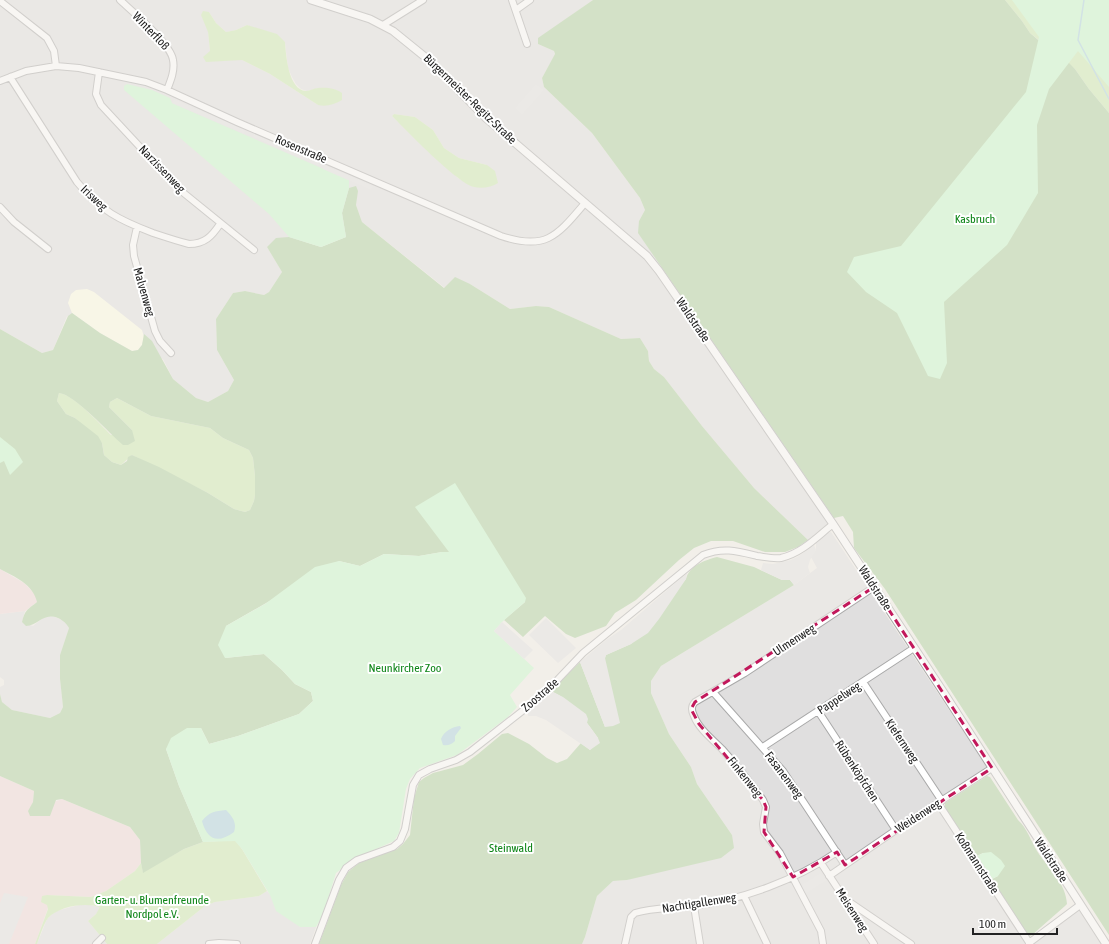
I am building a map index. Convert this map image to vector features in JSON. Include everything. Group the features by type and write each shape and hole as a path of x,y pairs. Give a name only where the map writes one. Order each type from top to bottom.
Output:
{"street":[{"name":"Winterfloß","path":"120,0 160,39 171,52 174,60 174,71 167,90"},
{"name":"Bürgermeister-Regitz-Straße","path":"311,0 352,12 383,25 393,31 430,61 486,118 631,241"},
{"path":"383,25 423,0"},
{"path":"512,0 527,44"},
{"path":"516,10 530,0"},
{"path":"0,1 47,38 54,51 56,66"},
{"name":"Rosenstraße","path":"0,81 26,71 56,66 129,78 167,90 276,139 511,239 530,242 545,240 563,228 586,203"},
{"name":"Narzissenweg","path":"99,72 96,94 101,105 180,190 220,224 254,250"},
{"name":"Irisweg","path":"10,77 77,182 87,194 109,213 122,221 137,227 189,244 196,244 208,239 220,224"},
{"path":"0,207 14,222 48,249"},
{"name":"Malvenweg","path":"137,227 133,245 136,262 155,331 160,341 171,353"},
{"name":"Waldstraße","path":"631,241 647,256 659,271 833,524 1106,944"},
{"name":"Zoostraße","path":"315,944 339,880 346,868 358,860 393,847 400,841 405,829 413,785 419,775 430,769 456,760 470,752 544,694 583,653 703,554 714,550 722,550 737,551 770,559 781,558 803,549 833,524"},
{"name":"Ulmenweg","path":"713,692 874,587"},
{"name":"Pappelweg","path":"763,748 914,648"},
{"name":"Kiefernweg","path":"863,682 940,802"},
{"name":"Fasanenweg","path":"713,692 763,748 795,787 845,865"},
{"name":"Finkenweg","path":"713,692 692,705 691,709 693,714 699,724 722,749 763,800 766,807 763,824 764,832 777,849 792,877"},
{"name":"Rübenköpfchen","path":"818,711 896,830"},
{"name":"Weidenweg","path":"829,876 896,830 992,768"},
{"name":"Koßmannstraße","path":"940,802 1029,944"},
{"name":"Nachtigallenweg","path":"625,944 631,917 635,913 694,906 744,896 792,877 820,863 836,852"},
{"name":"Meisenweg","path":"820,863 874,944"},
{"path":"792,877 821,931 823,944"},
{"path":"744,896 767,944"},
{"path":"844,898 911,944"},
{"path":"1029,944 1080,905"},
{"path":"694,906 700,944"},
{"path":"96,944 102,938"},
{"path":"209,944 237,944"}],"highlighted area":[{"path":"874,587 992,768 845,865 837,852 793,877 764,832 766,807 763,800 699,724 691,709 695,702"}],"shaded area":[{"path":"0,0 593,0 569,17 538,44 554,51 555,55 542,78 544,87 592,133 640,198 645,210 639,221 639,233 834,518 808,540 754,488 702,426 664,377 654,369 649,361 648,351 640,338 621,339 549,307 536,306 510,309 470,284 445,288 362,222 356,205 357,191 346,237 267,247 282,272 269,292 264,295 245,291 233,293 216,319 217,350 234,380 228,391 208,402 196,398 173,379 163,359 67,316 53,350 42,353 0,329","holes":["209,12 216,23 226,32 236,30 247,25 285,42 288,68 292,77 301,89 307,91 319,88 318,105 270,74 242,60 227,60 210,51 208,32","394,114 415,117 433,130 444,148 459,158 487,165 474,187 458,178 392,116"]},
{"path":"536,84 544,90 522,115 515,108"},
{"path":"174,99 245,130 244,134 172,103"},
{"path":"254,133 320,163 318,166 253,137"},
{"path":"325,165 373,186 371,190 323,169"},
{"path":"87,289 94,292 142,330 144,337 142,345 138,350 132,351 100,333 72,313 68,303 71,294 76,290"},
{"path":"831,532 987,767 935,801 937,808 1026,944 582,944 597,896 613,881 627,880 732,835 697,784 691,767 669,734 651,693 651,681 661,666 794,585 817,568 811,557 816,550 816,542"},
{"path":"814,545 816,550 808,567 810,573 794,585 790,580 782,580 761,570 763,563 773,564 791,560"},
{"path":"0,569 24,583 35,594 37,602 25,611 0,614"},
{"path":"687,573 686,579 648,633 631,644 606,655 605,658 620,723 605,727 580,662 606,640 621,630"},
{"path":"25,611 22,622 33,626 44,617 52,616 65,621 69,628 60,655 60,679 63,707 60,713 50,718 12,710 2,702 0,694 0,687 4,685 4,680 0,677 0,614"},
{"path":"546,618 576,648 558,663 529,635"},
{"path":"502,622 533,650 524,659 494,631"},
{"path":"553,692 563,697 586,714 588,719 587,723 600,743 590,750 546,720 536,716 528,716 528,712"},
{"path":"0,776 34,791 33,802 29,811 62,799 130,827 140,840 141,863 135,871 106,891 91,897 47,895 48,908 35,944 0,944"},
{"path":"819,874 827,880 804,895 800,886"},
{"path":"267,891 300,927 316,927 310,944 157,944 205,906 215,902 259,896"},
{"path":"4,893 28,897 9,944 0,944 0,903"},
{"path":"83,904 101,907 88,921 107,944 37,944 47,919 56,911"},
{"path":"1078,909 1101,944 1032,944"}],"green space":[{"path":"593,0 1005,0 1030,33 1043,44 1055,49 1075,69 1109,113 1109,935 885,589 854,548 853,532 843,516 834,518 638,233 639,221 645,210 640,198 592,133 544,87 542,78 555,54 554,51 538,44 538,38"},
{"path":"1005,0 1109,0 1109,113 1075,69 1030,33"},
{"name":"Kasbruch","path":"1012,0 1109,0 1109,87 1078,51 1049,89 1037,125 1038,193 1007,245 944,302 947,363 940,379 928,376 897,313 866,292 847,272 854,257 901,246 1026,92 1039,37"},
{"path":"203,11 209,12 216,23 226,32 236,30 247,25 277,34 285,42 289,71 295,85 306,91 316,88 334,89 342,93 342,100 331,105 318,105 270,74 242,60 206,62 203,57 210,51 208,32 201,15"},
{"path":"127,84 152,90 170,98 172,103 349,180 349,188 342,213 346,237 321,247 289,237 269,214 124,90 124,86"},
{"path":"394,114 415,117 433,130 444,148 459,158 487,165 495,171 498,183 490,187 480,188 466,183 445,167 420,144 392,116"},
{"path":"356,186 358,191 356,205 362,222 444,288 455,277 470,284 510,309 536,306 549,307 621,339 640,338 648,351 649,361 654,369 664,377 702,426 754,488 808,540 798,547 785,552 765,552 733,541 711,541 694,548 636,600 615,613 606,626 575,638 566,634 545,616 523,637 504,620 525,602 450,552 419,556 384,554 360,566 339,561 226,626 225,658 264,654 295,684 311,692 313,701 299,714 238,736 209,744 201,728 166,749 179,786 203,842 184,849 143,873 140,840 130,827 62,799 56,800 50,816 30,816 28,811 33,802 34,791 0,776 0,694 2,702 12,710 50,718 60,713 63,707 60,679 60,655 69,628 66,623 53,617 45,618 26,626 22,622 23,618 27,610 37,602 35,596 32,590 23,582 0,569 0,329 42,353 53,350 68,316 72,313 100,333 132,351 138,350 142,345 144,334 152,341 173,379 196,398 208,402 228,391 234,380 217,350 216,319 233,293 245,291 264,295 269,292 282,272 267,247 276,238 289,237 321,247 346,237 342,213 349,188","holes":["59,393 66,395 92,415 123,445 128,445 135,441 132,430 109,407 110,402 117,398 151,416 210,428 223,438 249,450 253,458 255,476 255,495 250,510 245,512 234,509 208,493 159,467 132,455 128,457 127,461 121,465 112,462 104,455 102,443 98,436 75,418 66,414 57,401"]},
{"path":"59,393 71,398 79,404 111,435 132,430 109,407 110,402 117,398 151,416 210,428 223,438 249,450 253,458 255,476 255,495 250,510 245,512 234,509 208,493 132,455 121,465 112,462 104,455 102,443 75,418 66,414 57,401"},
{"path":"0,437 15,449 23,462 10,475 4,461 0,463"},
{"name":"Neunkircher Zoo","path":"455,483 526,598 525,602 494,631 534,668 510,695 517,707 508,717 457,755 420,768 410,779 406,789 399,833 394,841 356,858 336,873 323,915 316,927 300,927 276,911 270,895 242,849 235,841 203,842 179,786 166,749 171,738 187,728 201,728 209,744 238,736 299,714 313,701 311,692 295,684 264,654 225,658 218,645 226,626 265,604 315,567 339,561 360,566 384,554 419,556 449,552 415,507"},
{"name":"Steinwald","path":"717,557 754,567 782,580 790,580 794,585 661,666 651,681 651,693 669,734 691,767 697,784 732,835 734,848 721,858 627,880 613,881 597,896 582,944 319,944 341,885 348,872 359,863 397,849 410,835 414,798 419,782 424,778 433,773 463,765 502,734 508,733 529,744 547,758 557,763 567,759 581,743 590,750 598,738 572,706 552,690 580,662 605,727 606,655 631,644 686,579 690,570 698,564"},
{"path":"987,776 990,777 1024,827 1037,851 1060,882 1066,896 1067,904 1029,936 992,879 998,876 983,853 977,856 945,809 945,803"},
{"name":"Garten- u. Blumenfreunde Nordpol e.V.","path":"235,840 267,891 259,896 215,902 205,906 157,944 107,944 88,921 96,914 100,907 87,905 72,906 53,914 48,918 37,944 35,944 48,909 47,905 41,902 42,896 91,897 106,891 135,871 141,863 143,872 184,849 203,842"},
{"path":"991,852 1001,860 1005,866 998,876 992,879 977,856 983,853"}],"water":[{"path":"460,726 461,728 455,736 455,741 449,745 443,745 441,739 444,734 451,728"},
{"path":"226,810 234,820 234,832 228,836 218,839 210,836 202,821 212,812"}],"waterway":[{"path":"1084,0 1078,40 1109,99"}]}
